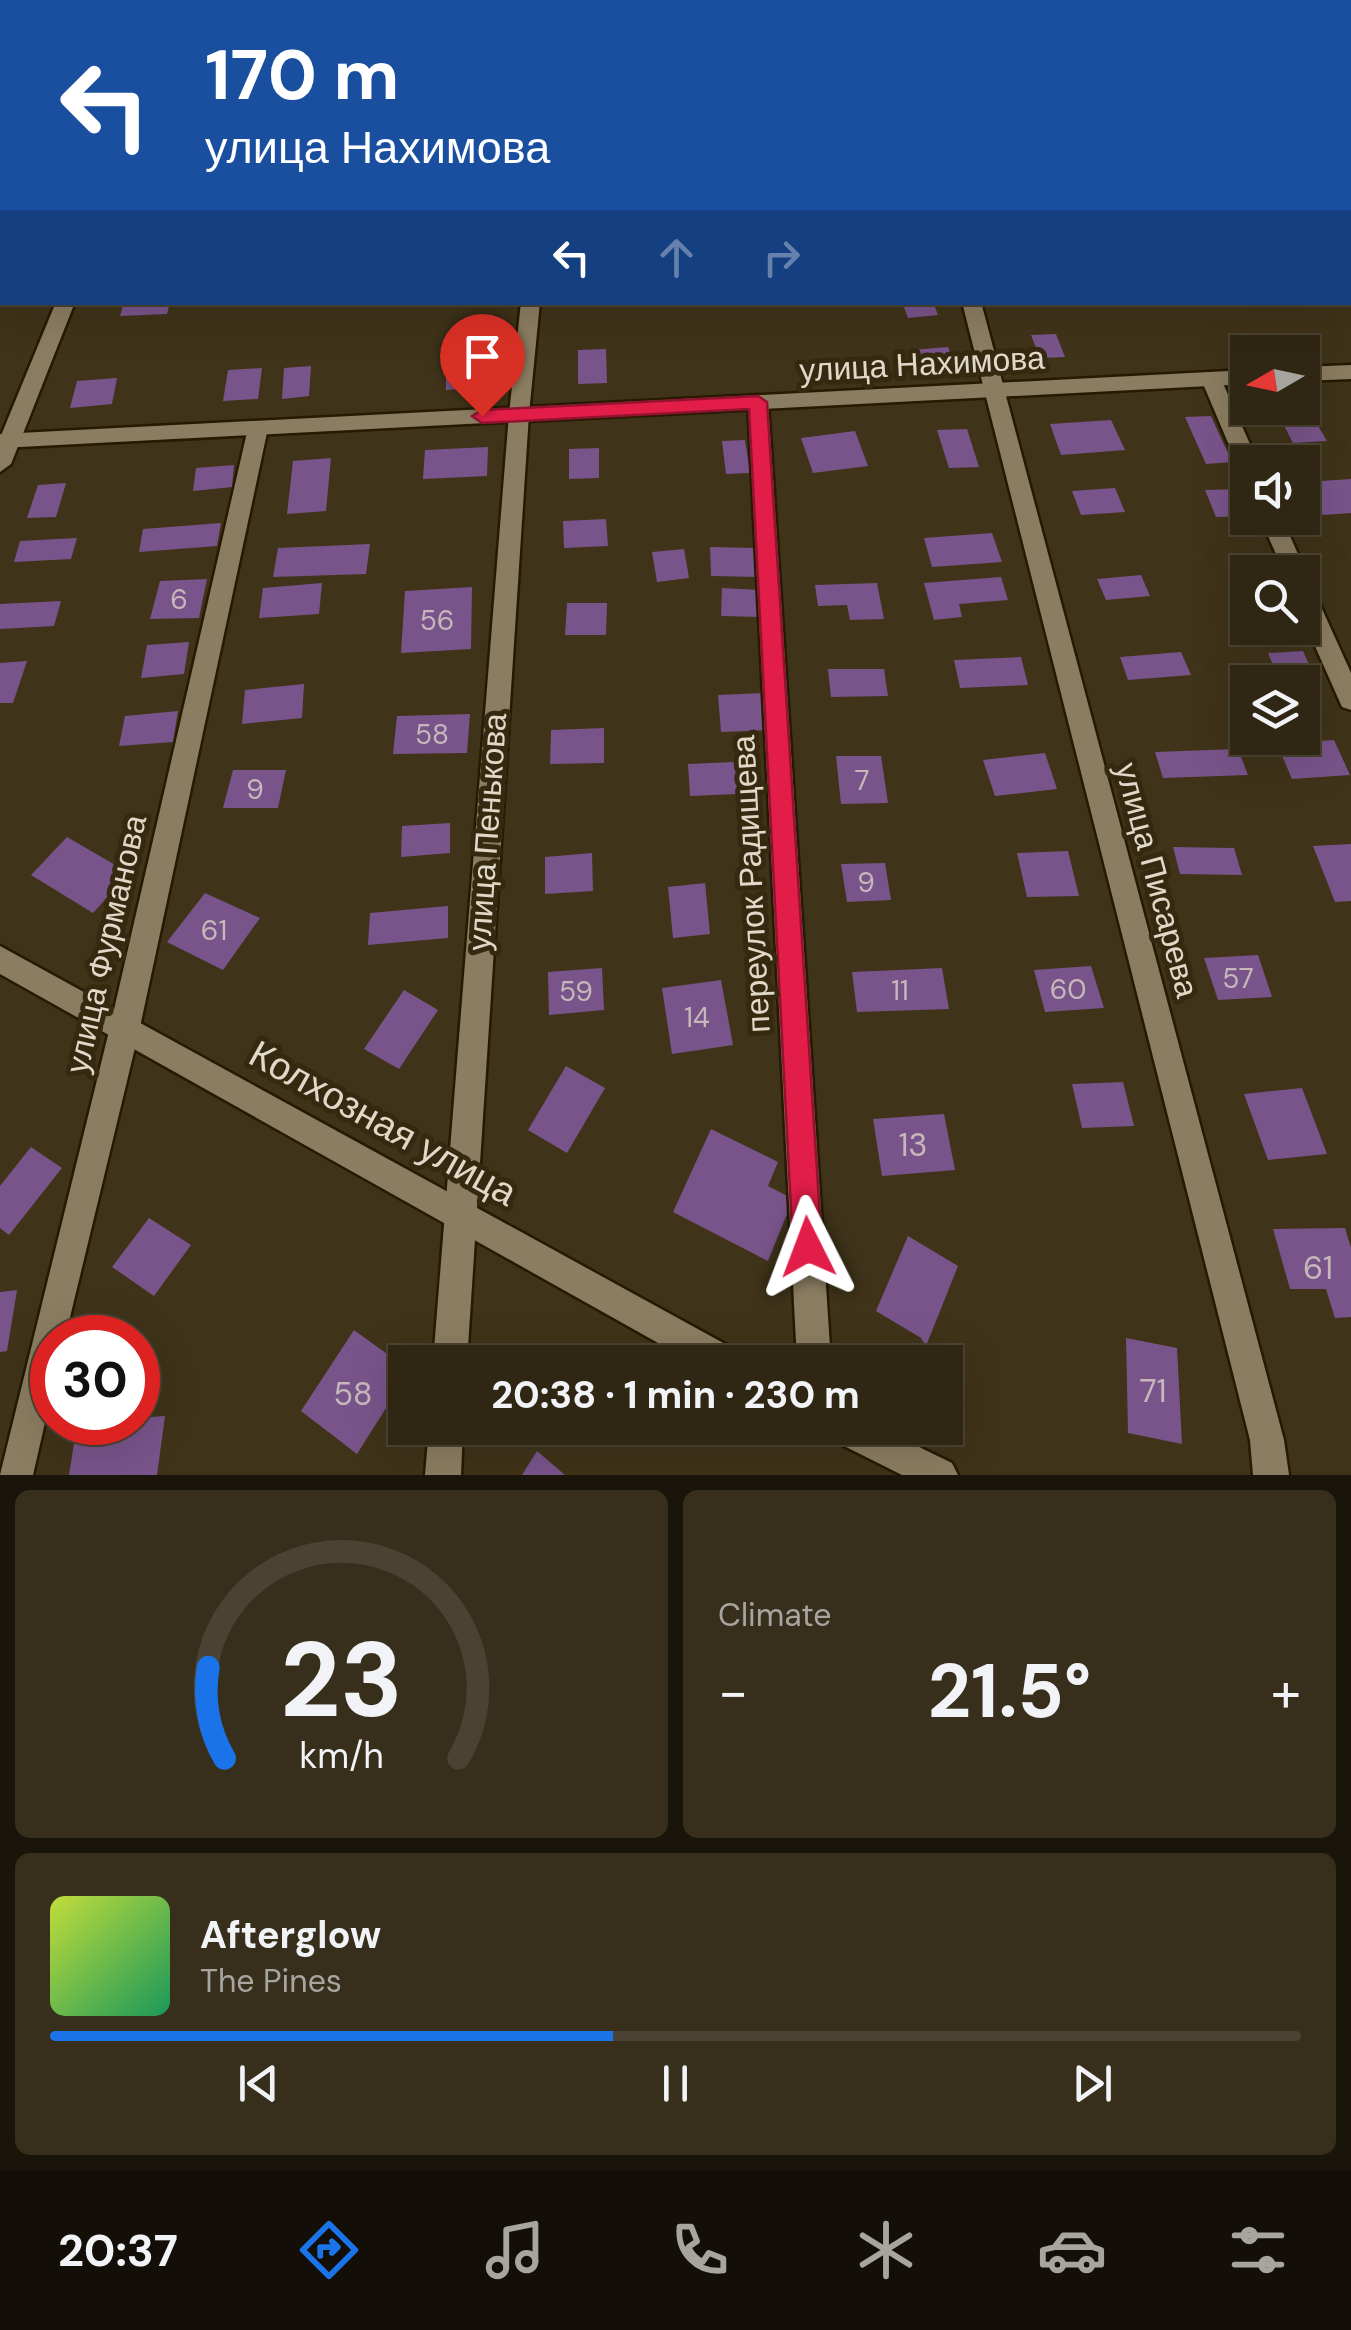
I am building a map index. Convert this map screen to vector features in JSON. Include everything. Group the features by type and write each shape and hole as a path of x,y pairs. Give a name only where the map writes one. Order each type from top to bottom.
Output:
{"street":[{"path":"0,464 5,441 65,305"},
{"name":"улица Пенькова","path":"451,1345 519,414 531,305"},
{"name":"улица Писарева","path":"972,305 1267,1440 1271,1475"},
{"path":"1320,373 1351,372"},
{"name":"улица Нахимова","path":"5,441 1230,378"},
{"path":"1210,379 1240,445"},
{"name":"переулок Радищева","path":"758,402 813,1345"},
{"name":"улица Фурманова","path":"15,1475 125,1027 258,428"},
{"path":"1320,630 1351,700"},
{"name":"Колхозная улица","path":"0,959 693,1345"},
{"path":"443,1475 445,1445"},
{"path":"879,1445 940,1475"}],"building":[{"path":"123,305 169,305 167,314 120,316"},
{"path":"903,305 934,305 938,315 908,318"},
{"path":"467,320 503,320 501,337 464,337"},
{"path":"1056,334 1065,357 1040,358 1031,335"},
{"path":"948,347 954,362 918,365 913,350"},
{"path":"606,349 607,383 578,384 578,350"},
{"path":"470,357 470,365 496,363 497,386 446,390 446,359"},
{"path":"311,366 309,396 282,399 284,368"},
{"path":"262,368 258,399 223,401 228,370"},
{"path":"117,378 112,404 70,408 77,381"},
{"path":"1211,416 1230,462 1206,464 1185,417"},
{"path":"1111,420 1125,450 1061,455 1050,424"},
{"path":"1284,425 1318,425 1327,441 1293,443"},
{"path":"967,429 979,467 949,468 937,430"},
{"path":"855,431 868,466 813,473 801,438"},
{"path":"745,440 750,473 726,474 722,441"},
{"path":"488,447 487,476 423,479 425,450"},
{"path":"599,448 599,478 569,479 569,449"},
{"path":"331,458 326,511 287,514 293,461"},
{"path":"234,465 232,487 193,491 196,468"},
{"path":"1351,479 1351,513 1323,515 1320,481"},
{"path":"66,483 56,517 27,518 38,485"},
{"path":"1115,488 1125,512 1081,515 1072,491"},
{"path":"1230,489 1230,517 1216,517 1205,490"},
{"path":"606,519 608,546 564,548 563,521"},
{"path":"221,523 217,546 139,552 143,529"},
{"path":"992,533 1002,562 932,567 924,538"},
{"path":"77,538 71,559 14,562 20,541"},
{"path":"370,544 366,574 273,577 278,548"},
{"path":"710,547 757,548 758,577 711,576"},
{"path":"684,549 689,578 657,582 652,552"},
{"path":"1141,575 1150,596 1106,600 1097,579"},
{"path":"1001,577 1008,600 959,604 962,617 934,620 924,583"},
{"path":"207,579 199,618 150,619 160,581"},
{"path":"322,583 319,614 259,618 263,588"},
{"path":"877,583 884,619 850,620 847,605 818,606 815,585"},
{"path":"472,587 471,649 401,653 405,591"},
{"path":"722,588 760,590 760,617 721,616"},
{"path":"61,601 54,626 0,629 0,604"},
{"path":"567,603 607,603 606,635 565,635"},
{"path":"189,642 184,674 141,678 147,645"},
{"path":"1303,651 1309,665 1273,665 1268,653"},
{"path":"1181,652 1191,675 1128,680 1120,657"},
{"path":"1021,657 1028,685 960,688 954,660"},
{"path":"27,661 13,703 0,703 0,663"},
{"path":"828,669 884,669 888,696 831,697"},
{"path":"304,684 302,718 242,724 245,690"},
{"path":"764,693 768,730 721,732 718,695"},
{"path":"178,711 173,742 119,746 125,716"},
{"path":"470,714 467,753 393,754 397,716"},
{"path":"604,728 604,763 550,764 551,730"},
{"path":"1334,740 1350,775 1292,779 1282,755 1320,755 1320,741"},
{"path":"1230,749 1230,755 1240,755 1248,775 1163,778 1155,752"},
{"path":"1045,753 1057,789 995,796 983,760"},
{"path":"836,756 881,756 888,803 841,804"},
{"path":"758,761 761,793 690,796 688,764"},
{"path":"233,770 286,770 278,808 223,808"},
{"path":"450,823 450,853 401,857 402,826"},
{"path":"67,837 129,873 93,913 31,875"},
{"path":"1351,844 1351,901 1335,902 1313,846"},
{"path":"1173,847 1234,848 1242,875 1180,874"},
{"path":"1068,851 1079,896 1027,897 1017,853"},
{"path":"592,853 593,891 545,894 545,857"},
{"path":"885,863 891,900 847,902 841,864"},
{"path":"705,883 710,934 673,938 668,887"},
{"path":"205,893 260,918 223,970 167,942"},
{"path":"448,906 448,938 368,945 370,913"},
{"path":"1258,955 1272,997 1218,1000 1204,958"},
{"path":"1091,966 1104,1008 1045,1012 1034,970"},
{"path":"602,968 604,1010 549,1015 548,972"},
{"path":"942,968 949,1009 857,1012 852,972"},
{"path":"721,980 733,1045 672,1054 662,988"},
{"path":"404,990 438,1010 399,1069 364,1049"},
{"path":"566,1066 605,1088 567,1153 528,1130"},
{"path":"1123,1082 1134,1126 1082,1128 1072,1084"},
{"path":"1302,1088 1327,1154 1268,1160 1244,1094"},
{"path":"944,1114 955,1170 882,1176 873,1119"},
{"path":"711,1129 778,1162 768,1186 793,1199 768,1261 673,1212"},
{"path":"31,1147 62,1168 9,1235 0,1228 0,1186"},
{"path":"149,1218 191,1245 154,1296 112,1267"},
{"path":"1345,1228 1351,1248 1351,1317 1335,1318 1326,1289 1290,1289 1273,1229"},
{"path":"908,1236 958,1266 926,1345 876,1311"},
{"path":"17,1290 7,1351 0,1352 0,1292"},
{"path":"354,1330 388,1355 388,1405 357,1454 301,1411"},
{"path":"1126,1338 1177,1348 1182,1444 1128,1433"},
{"path":"160,1416 165,1416 157,1475 69,1475 74,1445 160,1445"},
{"path":"537,1451 565,1475 522,1475"}],"route":[{"path":"482,416 758,402 808,1247"}]}
